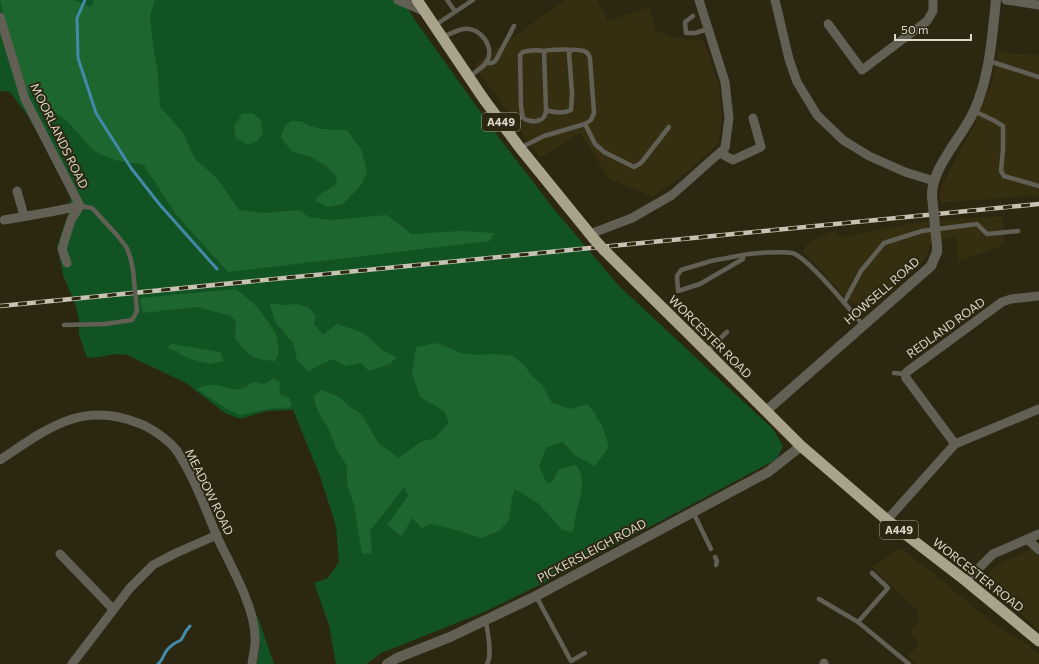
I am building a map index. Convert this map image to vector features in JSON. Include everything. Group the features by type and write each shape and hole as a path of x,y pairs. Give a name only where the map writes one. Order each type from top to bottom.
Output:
{"highway":[{"name":"WORCESTER ROAD","path":"417,0 469,77 520,148 604,250 801,446 887,520 966,581 1039,641"}],"street":[{"path":"398,0 424,11"},
{"path":"592,236 632,218 672,195 724,148 729,118 725,82 699,0"},
{"path":"775,0 789,59 797,82 817,115 843,140 869,156 902,167 934,181"},
{"path":"828,24 862,70 927,21 932,11 933,0"},
{"name":"HOWSELL ROAD","path":"766,412 931,266 937,252 932,196 934,181 942,164 974,112 989,61 996,0"},
{"path":"1006,0 1039,5"},
{"name":"MOORLANDS ROAD","path":"0,17 25,99 80,206 71,220 62,249 67,263"},
{"path":"720,153 733,160 761,147 753,118"},
{"path":"17,191 24,216"},
{"path":"4,220 80,206"},
{"name":"REDLAND ROAD","path":"956,444 906,378 905,374 1002,302 1011,299 1039,296"},
{"path":"887,520 956,444 1039,409"},
{"name":"MEADOW ROAD","path":"0,460 47,429 80,417 94,414 128,418 144,425 160,436 176,450 191,477 249,607 256,638 252,664"},
{"name":"PICKERSLEIGH ROAD","path":"387,664 450,637 536,596 768,472 801,446"},
{"path":"966,581 993,554 1039,534"},
{"path":"72,664 130,588 153,565 217,535"},
{"path":"1028,539 1039,550"},
{"path":"60,554 113,609"}],"lane":[{"path":"447,0 456,11"},
{"path":"434,26 473,0"},
{"path":"693,16 685,22 686,33 695,33 708,29"},
{"path":"486,62 490,64 494,63 514,26"},
{"path":"442,38 463,29 474,30 484,35 489,50 486,62 469,77"},
{"path":"520,148 544,136 585,124 591,120 594,113 590,58 588,53 584,51 550,49 544,51 537,50 523,52 520,55 521,107 523,118 534,121 542,120 546,115 544,51"},
{"path":"546,110 566,113 571,110 572,100 569,53 572,50"},
{"path":"989,61 1039,77"},
{"path":"974,112 1003,126 1004,149 1001,171 1004,176 1039,186"},
{"path":"585,124 595,144 604,152 634,167 641,163 669,127"},
{"path":"64,325 105,324 132,320 137,310 133,270 126,248 117,235 92,208 80,206"},
{"path":"844,303 860,271 884,243 922,231 976,224 987,234 1018,231"},
{"path":"743,255 743,259 700,284 678,291 677,276 681,270 711,261 743,255 792,253 805,260 863,325"},
{"path":"707,351 727,332"},
{"path":"894,373 905,374"},
{"path":"693,512 711,549"},
{"path":"715,557 717,561 716,565"},
{"path":"858,622 888,588 872,573"},
{"path":"536,596 571,661 585,653"},
{"path":"820,599 858,622 910,664"},
{"path":"486,620 489,648 489,660 487,664"}],"shaded area":[{"path":"565,0 597,0 608,21 649,7 656,30 673,37 704,41 719,87 722,117 719,143 688,171 653,197 608,178 581,133 540,158 474,65"},
{"path":"998,52 1039,55 1039,195 940,203 940,189 975,123 991,85"},
{"path":"1003,216 1004,245 958,262 956,237 943,239 930,245 927,255 920,263 872,305 860,308 846,298 817,265 802,252 809,242 835,231 840,237 927,221"},
{"path":"900,548 992,622 1028,645 1039,655 1039,664 916,664 908,656 919,644 909,632 920,620 916,616 919,612 872,567"},
{"path":"1031,549 1039,557 1039,630 983,582 995,566"}],"green space":[{"path":"0,0 402,0 497,135 553,208 619,286 773,429 783,446 777,459 552,579 484,612 381,653 366,664 336,664 329,625 314,583 328,578 339,562 336,526 320,476 293,410 267,411 240,419 225,413 186,383 127,355 114,354 87,358 79,335 79,321 76,306 63,275 57,246 68,215 71,196 28,116 10,92 0,91"},
{"path":"0,0 74,0 91,7 94,0 155,0 150,16 158,74 160,107 182,131 195,159 217,178 239,210 265,213 299,210 309,217 330,220 387,215 411,234 460,231 494,233 490,241 228,272 175,213 144,165 114,160 94,151 69,123 28,91 5,22"},
{"path":"252,113 261,120 263,133 257,141 248,145 236,138 234,126 242,114"},
{"path":"291,121 301,121 310,126 321,129 347,130 361,149 367,171 362,184 343,204 327,207 315,200 322,193 335,185 337,177 326,166 311,157 292,152 281,137 285,126"},
{"path":"236,289 255,305 276,334 279,353 275,361 256,358 251,356 244,349 235,338 236,322 231,316 197,307 143,313 140,298"},
{"path":"269,303 285,305 297,304 309,308 316,316 314,324 323,335 337,324 358,331 370,338 381,350 397,357 390,364 369,371 360,363 345,366 333,359 308,371 297,360 293,343 276,323"},
{"path":"437,343 461,353 513,356 525,366 531,375 542,385 552,403 571,409 588,404 602,425 609,447 595,466 574,455 563,442 546,447 539,467 547,483 553,481 559,469 576,465 579,470 582,487 573,532 562,530 539,504 515,489 512,497 509,520 499,531 481,538 431,524 422,528 412,518 402,536 387,525 408,496 404,487 370,531 372,553 362,554 354,505 347,484 347,466 337,450 329,430 318,411 313,397 321,390 340,397 346,404 361,414 379,444 399,458 420,442 435,438 449,423 444,411 420,397 412,373 416,347"},
{"path":"172,344 221,352 223,361 210,364 190,359 167,347"},
{"path":"273,379 281,383 279,392 282,396 290,398 292,407 268,409 240,415 228,410 197,389 211,385 242,389 253,382 264,384"},
{"path":"257,614 274,664 257,664 260,645"}],"waterway":[{"path":"85,0 77,18 78,58 96,113 131,168 160,205 217,269"},
{"path":"158,664 168,648 181,640 190,626"}],"railway":[{"path":"0,306 1039,204"}]}
